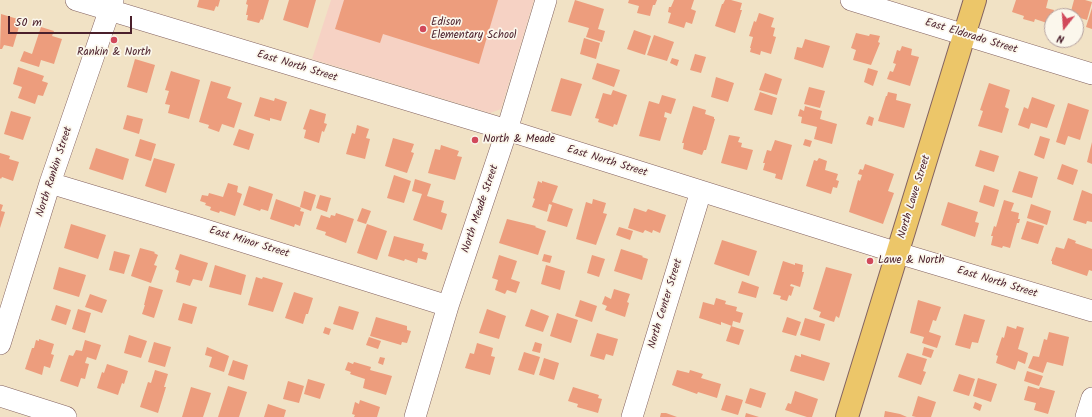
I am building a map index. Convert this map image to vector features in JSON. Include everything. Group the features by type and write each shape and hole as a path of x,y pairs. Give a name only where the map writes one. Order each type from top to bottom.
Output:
{"main road":[{"name":"North Lawe Street","path":"847,417 975,0"}],"street":[{"name":"East North Street","path":"76,0 111,5 898,253 1092,311"},
{"name":"North Meade Street","path":"415,417 448,306 507,130 546,0"},
{"name":"East Eldorado Street","path":"850,0 1092,74"},
{"name":"North Rankin Street","path":"0,344 50,183 111,5"},
{"name":"East Minor Street","path":"50,183 448,306"},
{"name":"North Center Street","path":"632,417 701,191"},
{"path":"0,396 66,417"},
{"path":"1086,417 1092,398"}],"shaded area":[{"name":"Edison Elementary School","path":"331,0 534,0 501,109 490,113 312,59"}],"building":[{"path":"199,0 220,0 218,7 216,6 214,11 197,7"},
{"path":"247,0 269,0 263,20 261,19 259,23 247,20"},
{"path":"289,0 316,0 308,28 283,20"},
{"path":"344,0 498,0 479,64 383,34 380,43 335,29"},
{"path":"575,0 604,9 598,29 605,31 602,42 586,37 589,28 568,22"},
{"path":"629,0 657,0 655,5 653,5 650,16 637,13 639,6 628,3"},
{"path":"674,0 694,0 691,9 696,11 692,24 686,22 684,28 668,23 671,13 668,12 669,7 671,7"},
{"path":"725,0 742,3 740,10 742,10 735,33 715,26 722,4"},
{"path":"1016,0 1048,0 1046,8 1044,8 1044,22 1035,19 1034,22 1023,19 1024,16 1012,12"},
{"path":"1074,0 1085,0 1092,2 1087,20 1084,19 1084,8 1072,8"},
{"path":"1092,8 1092,29 1086,27"},
{"path":"759,13 774,18 771,27 775,28 773,36 776,37 771,54 761,51 760,55 750,52 753,37 749,36 754,21 756,22"},
{"path":"1,14 21,20 13,47 4,45 2,49 0,49"},
{"path":"41,27 54,31 52,36 62,39 54,64 41,60 39,67 20,61 24,51 32,54"},
{"path":"634,30 651,36 645,55 627,49"},
{"path":"856,33 869,36 870,34 880,36 878,42 880,43 871,65 853,60 856,50 851,48"},
{"path":"654,35 674,42 667,61 647,55"},
{"path":"584,38 600,43 596,59 580,54"},
{"path":"805,39 830,46 823,68 794,59 797,47 802,48"},
{"path":"902,46 912,49 911,55 919,57 910,86 887,79 890,71 893,72 896,64 893,63 897,50 900,51"},
{"path":"695,54 706,57 701,73 690,70"},
{"path":"672,58 679,60 677,66 670,63"},
{"path":"135,59 155,65 147,93 127,87"},
{"path":"597,63 620,70 614,87 592,79"},
{"path":"18,67 44,76 42,81 48,83 43,96 38,95 35,104 18,98 22,87 13,84"},
{"path":"868,68 878,71 873,86 864,82"},
{"path":"171,71 200,80 189,119 168,113 170,105 165,104 169,91 165,90"},
{"path":"765,73 782,79 777,95 759,90"},
{"path":"716,77 734,83 728,102 711,97"},
{"path":"561,78 582,84 571,116 551,111"},
{"path":"211,81 231,87 227,98 242,103 234,128 222,124 219,132 208,128 209,125 199,122"},
{"path":"989,83 1010,90 1005,107 1009,109 1002,133 978,126 983,111 980,110"},
{"path":"809,87 825,91 820,108 804,104"},
{"path":"613,90 627,95 617,125 614,124 613,127 598,122 599,119 595,118 603,93 611,95"},
{"path":"760,92 777,98 772,115 754,110"},
{"path":"888,92 897,94 896,100 911,104 904,128 878,121"},
{"path":"662,95 676,99 671,114 665,112 664,117 667,118 660,141 639,136 649,101 659,104"},
{"path":"260,97 274,101 275,98 287,102 281,121 270,118 270,121 254,116"},
{"path":"1032,97 1055,105 1047,128 1031,123 1029,129 1018,125 1024,107 1028,109"},
{"path":"1068,103 1089,110 1080,140 1068,136 1065,145 1056,142"},
{"path":"693,106 706,110 705,114 714,117 715,119 706,150 704,150 702,155 683,149 684,143 682,143"},
{"path":"805,106 822,111 820,119 837,124 832,144 814,139 817,127 801,123 802,117 798,116 800,109 804,111"},
{"path":"310,109 326,114 324,123 327,124 324,132 322,131 319,143 304,138 306,130 303,129"},
{"path":"11,111 31,117 23,140 4,134"},
{"path":"127,115 143,119 139,134 123,129"},
{"path":"869,116 874,118 872,126 866,124"},
{"path":"357,125 369,129 366,138 370,139 365,159 346,154 352,133 355,134"},
{"path":"239,129 254,134 249,150 233,145"},
{"path":"729,135 740,137 738,142 742,143 741,147 753,150 747,170 721,163"},
{"path":"1040,136 1050,139 1044,159 1034,155"},
{"path":"393,138 414,144 411,152 414,153 407,173 385,166"},
{"path":"140,139 156,144 151,161 135,156"},
{"path":"805,139 812,141 810,147 803,145"},
{"path":"775,140 792,145 782,180 775,178 776,174 763,170 765,163 763,163 767,150 771,151"},
{"path":"1092,142 1092,164 1087,162"},
{"path":"441,145 459,151 457,156 462,157 455,180 428,173 435,149 440,150"},
{"path":"96,148 129,159 123,180 89,169"},
{"path":"980,150 999,156 994,172 975,166"},
{"path":"0,153 10,156 9,159 19,162 13,181 2,177 1,179 0,178"},
{"path":"154,158 175,164 166,193 145,186"},
{"path":"819,158 827,161 825,170 838,174 836,180 839,181 837,188 833,187 831,194 806,186 814,160 817,161"},
{"path":"865,164 894,174 888,191 894,193 883,224 849,212 858,180 860,181 862,175 858,174 860,169 863,170"},
{"path":"1062,164 1078,170 1073,185 1057,179"},
{"path":"1019,171 1038,177 1032,198 1012,192"},
{"path":"394,175 411,181 404,203 387,198"},
{"path":"415,179 431,184 427,196 444,201 441,212 447,214 442,230 413,220 422,194 412,191"},
{"path":"538,181 558,186 552,202 573,209 567,227 547,221 552,205 549,204 547,212 532,207"},
{"path":"228,183 238,186 237,192 242,194 235,216 220,211 219,213 210,210 211,207 200,201 202,195 208,196 209,193 223,197"},
{"path":"984,185 999,190 994,207 979,202"},
{"path":"249,186 273,194 268,211 261,209 260,211 243,205"},
{"path":"1082,190 1092,194 1092,222 1087,221 1086,224 1073,220"},
{"path":"304,191 316,195 311,211 300,207"},
{"path":"320,195 331,198 327,212 316,208"},
{"path":"276,199 301,208 300,211 304,212 300,226 295,224 294,227 270,219"},
{"path":"593,199 606,203 603,213 607,214 596,245 576,239 586,202 592,204"},
{"path":"1004,200 1014,203 1011,211 1019,213 1018,219 1020,219 1019,223 1017,223 1010,248 1003,246 1002,248 991,245 993,236 991,236 994,226 996,227"},
{"path":"948,202 978,212 975,222 979,223 975,237 941,225"},
{"path":"0,204 3,205 1,211 5,212 0,228"},
{"path":"1031,204 1051,211 1047,225 1027,218"},
{"path":"362,208 371,211 366,224 357,221"},
{"path":"634,208 646,212 648,209 666,215 660,233 653,230 652,233 645,230 643,233 628,228"},
{"path":"336,213 354,219 346,243 325,235 326,232 316,229 321,215 330,218 331,215 335,216"},
{"path":"507,219 536,226 535,227 546,231 538,255 499,243"},
{"path":"1027,221 1044,226 1038,244 1021,239"},
{"path":"71,224 106,235 98,259 64,248"},
{"path":"367,224 387,231 377,260 357,253"},
{"path":"619,227 633,231 630,240 616,235"},
{"path":"394,236 424,244 422,251 428,253 426,260 418,258 417,263 388,256"},
{"path":"1068,238 1076,241 1075,243 1092,249 1092,271 1089,270 1087,276 1052,264 1051,261 1056,247 1064,249"},
{"path":"722,240 757,251 749,276 714,264"},
{"path":"140,248 155,252 154,253 158,255 154,265 157,266 151,283 131,276"},
{"path":"621,249 648,259 642,280 614,271"},
{"path":"114,251 130,255 124,274 109,270"},
{"path":"180,254 208,263 202,281 193,279 190,286 176,282 179,271 175,269"},
{"path":"544,254 552,256 550,263 542,261"},
{"path":"499,255 517,261 511,279 520,282 516,293 507,290 505,294 495,290 498,280 492,278"},
{"path":"592,255 605,259 599,277 587,273"},
{"path":"783,261 795,265 795,263 803,265 802,272 804,272 800,287 791,284 790,286 794,287 791,296 789,295 787,301 780,299 781,296 773,294"},
{"path":"215,265 246,275 241,295 209,287"},
{"path":"546,265 565,271 560,290 541,284"},
{"path":"59,267 86,275 79,297 53,289"},
{"path":"826,267 852,274 839,318 836,316 834,322 819,317 821,312 813,309"},
{"path":"256,277 262,279 263,277 283,283 273,312 248,305"},
{"path":"742,281 759,287 756,298 738,293"},
{"path":"149,286 163,290 154,318 142,314"},
{"path":"614,289 630,294 627,302 629,303 625,317 605,310 607,306 602,304 605,296 611,299"},
{"path":"294,292 313,298 303,324 285,318"},
{"path":"90,294 107,300 102,313 85,307"},
{"path":"716,298 726,301 725,304 737,307 736,311 743,313 740,323 733,321 732,326 721,322 721,325 699,318 703,302 714,305"},
{"path":"580,300 597,306 592,322 575,316"},
{"path":"918,300 941,307 936,321 933,320 929,332 941,336 937,348 922,343 924,337 910,333"},
{"path":"183,303 197,307 192,324 178,320"},
{"path":"56,305 71,310 66,325 51,320"},
{"path":"339,306 359,312 353,330 333,324"},
{"path":"78,309 91,313 85,333 72,329"},
{"path":"487,309 506,316 499,339 479,333"},
{"path":"531,309 549,316 543,332 525,326"},
{"path":"557,313 578,320 571,343 550,336"},
{"path":"964,314 985,320 978,343 972,342 970,349 955,345"},
{"path":"376,317 407,326 407,330 411,331 407,343 402,342 401,345 370,336"},
{"path":"787,317 801,322 796,336 782,332"},
{"path":"805,318 825,324 820,341 800,335"},
{"path":"731,326 744,330 739,345 726,341"},
{"path":"1007,326 1016,329 1017,326 1024,328 1018,349 1028,353 1025,364 1018,361 1015,370 996,363 998,356 996,355 1002,337 1004,338"},
{"path":"325,327 331,329 329,335 323,333"},
{"path":"1049,332 1069,337 1063,366 1047,362 1043,373 1028,368 1033,356 1039,357 1044,339 1047,340"},
{"path":"597,333 618,339 613,356 606,354 604,360 590,356"},
{"path":"129,335 147,341 141,358 124,353"},
{"path":"369,337 381,341 378,349 366,345"},
{"path":"39,339 54,344 51,354 54,355 50,368 44,366 42,375 25,369 32,348 34,348 36,340 39,341"},
{"path":"85,340 101,345 96,360 87,357 85,363 89,364 85,379 81,378 78,387 60,381 69,355 73,356 76,350 82,351"},
{"path":"154,342 171,347 165,367 148,362"},
{"path":"535,342 542,344 540,353 532,351"},
{"path":"477,343 493,348 491,356 495,357 490,375 465,368 470,353 474,354"},
{"path":"207,347 229,356 224,372 209,367 212,357 205,355"},
{"path":"924,347 934,350 931,358 922,355"},
{"path":"524,352 540,357 534,375 518,370"},
{"path":"907,353 927,359 923,371 926,372 921,385 898,377"},
{"path":"801,354 830,363 824,381 790,371 795,355 801,357"},
{"path":"380,357 385,358 383,365 378,363"},
{"path":"544,358 559,363 554,380 539,375"},
{"path":"233,360 248,365 244,380 228,375"},
{"path":"348,362 353,364 354,362 371,367 370,370 392,376 386,395 363,388 365,379 350,374 351,372 345,370"},
{"path":"107,364 128,371 124,384 122,383 118,395 97,388 102,372 104,373"},
{"path":"155,370 168,374 164,387 166,387 158,413 140,407 148,382 151,383"},
{"path":"677,370 689,373 690,370 703,374 701,378 721,384 717,398 698,392 697,394 672,385"},
{"path":"1027,371 1043,376 1039,386 1024,381"},
{"path":"959,374 975,379 969,396 953,391"},
{"path":"978,378 997,384 991,402 973,396"},
{"path":"308,379 325,384 320,399 304,394"},
{"path":"288,381 304,386 299,403 283,399"},
{"path":"228,386 247,392 239,417 218,417"},
{"path":"1028,386 1039,389 1040,387 1055,391 1048,414 1034,410 1036,403 1024,400"},
{"path":"191,387 211,393 203,417 182,417"},
{"path":"573,387 599,395 598,398 602,399 598,413 577,407 578,404 568,401"},
{"path":"750,388 766,393 761,408 745,403"},
{"path":"795,391 818,399 812,417 807,417 785,410 788,403 791,404"},
{"path":"726,395 743,400 738,415 721,410"},
{"path":"918,396 936,402 931,417 912,416"},
{"path":"360,400 380,407 377,417 354,417 355,415 352,414 355,402 359,404"},
{"path":"975,402 982,405 980,411 973,408"},
{"path":"268,404 286,410 284,417 264,417"},
{"path":"885,411 900,414 907,417 884,417"},
{"path":"661,413 666,413 677,417 660,417"},
{"path":"746,413 759,417 745,417"}],"place":[{"name":"Edison Elementary School","path":"423,29"},
{"name":"Rankin & North","path":"114,40"},
{"name":"North & Meade","path":"475,140"},
{"name":"Lawe & North","path":"870,261"}]}
